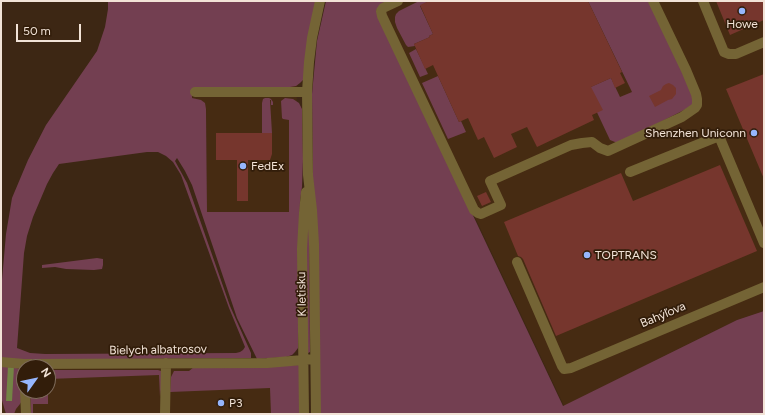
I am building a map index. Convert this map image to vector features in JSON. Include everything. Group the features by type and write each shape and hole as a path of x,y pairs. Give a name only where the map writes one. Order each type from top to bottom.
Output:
{"street":[{"name":"K letisku","path":"316,414 314,244 308,174 307,92 312,38 320,1"},
{"path":"398,1 383,8 381,11 382,16 474,210 482,214 501,205 490,181 571,145 592,142 600,148 608,151 682,117 697,105 696,94 686,70 653,1"},
{"path":"702,1 724,52 736,54 764,42"},
{"path":"195,92 307,92"},
{"path":"630,172 718,136 764,243"},
{"name":"K letisku","path":"304,414 302,249 308,174"},
{"name":"Bahýľova","path":"517,262 564,369 571,368 764,287"},
{"name":"Bielych albatrosov","path":"56,365 268,363 315,359"},
{"name":"Bielych albatrosov","path":"1,362 16,364"},
{"path":"165,414 166,363"},
{"path":"25,399 26,414"}],"shaded area":[{"path":"108,1 317,1 304,79 296,86 192,88 192,98 201,100 205,103 206,109 207,212 289,212 289,120 282,118 281,101 285,98 293,99 299,103 302,109 303,159 300,201 298,348 292,355 286,357 257,359 237,318 192,185 177,158 175,161 187,183 230,306 251,353 251,358 1,360 1,291 6,234 12,198 28,160 46,125 97,51 105,27","holes":["147,152 158,152 173,162 181,175 229,308 245,347 243,350 236,353 45,354 30,353 17,348 24,253 27,236 33,217 47,184 59,164"]},
{"path":"326,1 394,1 376,10 563,406 737,320 764,311 764,414 319,414 312,94 317,41"},
{"path":"373,1 764,1 764,311 737,320 564,406"},
{"path":"419,1 429,1 420,6 433,34 429,36 430,37 414,44 415,46 408,47 397,28 395,17 399,11"},
{"path":"588,1 650,1 695,98 692,106 619,143 610,140 586,89 611,78 620,97 632,92"},
{"path":"416,49 428,74 420,77 409,53"},
{"path":"438,76 459,122 461,121 466,132 448,139 422,83"},
{"path":"298,78 293,214 207,215 206,109 192,98 192,84"},
{"path":"263,99 271,99 273,102 273,105 271,105 270,100 272,133 262,133 262,103"},
{"path":"306,225 309,225 310,352 308,353 307,351"},
{"path":"97,258 103,259 102,269 66,269 55,267 42,268 42,265"},
{"path":"1,362 16,362 16,399 56,399 56,362 267,363 304,414 1,414"},
{"path":"1,365 16,368 16,399 23,399 14,414 6,414 1,397"},
{"path":"299,365 299,414 271,414 270,388 170,392 171,377 174,371 189,371 194,367"},
{"path":"8,366 14,366 12,401 6,401"},
{"path":"56,370 158,370 163,374 160,397 159,375 56,379"},
{"path":"30,399 48,399 48,404 33,404 33,414 31,414"}],"building":[{"path":"429,1 588,1 622,72 620,73 625,83 615,88 611,78 591,87 603,110 592,115 594,120 537,147 527,127 511,134 517,147 494,158 484,137 478,140 468,118 459,122 433,65 425,69 414,44 430,37 429,36 433,34 420,5"},
{"name":"Howe","path":"716,1 764,1 764,20 730,35"},
{"name":"Shenzhen Uniconn","path":"764,74 764,179 726,89"},
{"path":"669,83 676,88 676,94 672,99 655,107 649,96 661,90 663,86"},
{"name":"FedEx","path":"216,133 272,133 272,154 270,160 248,160 248,201 237,201 237,160 216,160"},
{"path":"720,165 757,251 556,336 523,259 518,256 504,222 621,173 633,201"},
{"path":"486,192 491,202 482,206 477,196"}],"place":[{"name":"Howe","path":"742,11"},
{"name":"Shenzhen Uniconn","path":"754,133"},
{"name":"FedEx","path":"243,166"},
{"name":"TOPTRANS","path":"587,255"},
{"name":"P3","path":"221,403"}]}
